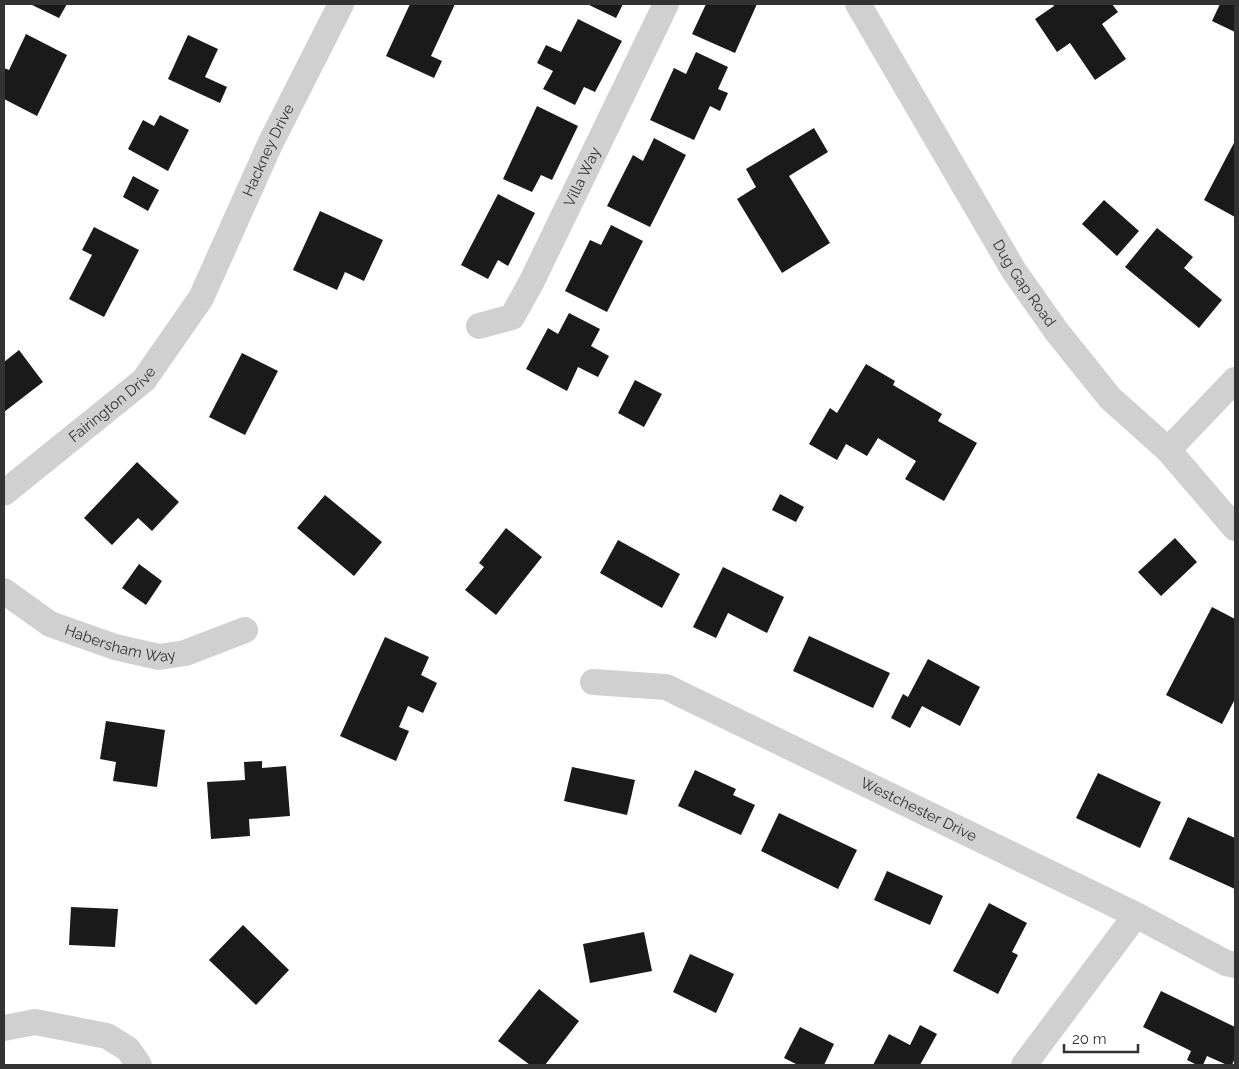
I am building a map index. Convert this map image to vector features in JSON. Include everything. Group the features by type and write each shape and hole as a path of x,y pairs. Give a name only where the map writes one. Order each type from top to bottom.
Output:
{"street":[{"name":"Hackney Drive","path":"200,298 270,144 342,4"},
{"name":"Villa Way","path":"479,326 512,316 531,283 666,4"},
{"name":"Dug Gap Road","path":"858,4 1014,271 1057,332 1110,398 1168,450 1235,528"},
{"name":"Fairington Drive","path":"4,493 144,380 200,298"},
{"path":"1168,450 1235,380"},
{"name":"Habersham Way","path":"4,591 50,624 115,647 160,656 185,653 245,630"},
{"name":"Westchester Drive","path":"593,682 666,687 1136,915 1226,963 1235,965"},
{"path":"1024,1065 1136,915"},
{"path":"4,1028 34,1022 106,1036 128,1049 139,1065"}],"building":[{"path":"30,4 67,4 59,18"},
{"path":"410,4 455,4 431,56 442,61 434,78 386,56"},
{"path":"587,4 623,4 616,18"},
{"path":"706,4 757,4 735,53 692,34"},
{"path":"1053,4 1112,4 1118,12 1102,24 1126,59 1095,80 1070,43 1057,52 1035,19 1054,6"},
{"path":"1220,4 1235,4 1235,32 1212,21"},
{"path":"578,19 622,41 595,92 584,87 575,105 543,89 553,71 537,63 546,45 561,52"},
{"path":"26,34 67,55 37,116 4,99 4,68 9,70"},
{"path":"188,35 218,49 205,77 227,87 220,103 168,79"},
{"path":"696,52 728,67 718,89 728,93 720,111 710,106 694,140 650,120 674,68 686,74"},
{"path":"537,106 578,126 552,180 541,175 532,192 503,179"},
{"path":"160,115 189,130 168,171 128,149 143,120 154,126"},
{"path":"814,128 828,152 789,176 830,243 782,273 737,199 756,187 746,169"},
{"path":"654,138 686,155 650,227 607,206 633,155 643,161"},
{"path":"1235,141 1235,217 1204,200"},
{"path":"133,176 159,190 148,211 123,197"},
{"path":"498,194 535,213 508,266 498,260 488,279 461,265"},
{"path":"1104,200 1139,231 1117,256 1082,224"},
{"path":"320,211 383,240 364,281 345,272 337,290 293,270"},
{"path":"611,225 643,241 607,312 565,291 590,240 601,245"},
{"path":"94,227 139,250 104,317 69,299 92,255 82,250"},
{"path":"1157,228 1193,257 1184,268 1222,300 1199,328 1125,267"},
{"path":"569,313 600,329 591,346 609,356 598,377 578,367 567,391 526,369 548,328 558,334"},
{"path":"19,350 43,382 4,412 4,362"},
{"path":"242,353 278,371 245,435 209,417"},
{"path":"866,364 895,381 893,385 942,414 938,421 977,443 944,501 905,479 916,461 878,438 867,456 846,444 837,460 809,444 830,408 837,413"},
{"path":"635,380 662,394 644,427 618,413"},
{"path":"137,462 179,502 152,531 138,518 112,545 84,518"},
{"path":"780,494 804,507 796,522 772,510"},
{"path":"325,495 382,542 354,576 297,528"},
{"path":"506,528 542,557 496,615 465,590 484,567 479,563"},
{"path":"1175,538 1197,562 1161,596 1138,572"},
{"path":"618,540 680,574 662,608 600,573"},
{"path":"139,564 162,581 146,605 122,588"},
{"path":"723,567 784,597 767,633 728,613 716,638 693,627"},
{"path":"1212,607 1235,619 1235,699 1222,724 1166,695"},
{"path":"809,636 890,673 873,708 793,671"},
{"path":"385,637 429,657 421,675 437,683 423,713 408,706 399,727 409,731 396,761 340,736"},
{"path":"928,659 980,687 960,726 922,706 910,728 891,718 903,694 908,697"},
{"path":"106,721 165,730 157,787 113,781 116,762 100,759"},
{"path":"262,761 262,768 286,766 290,816 249,819 250,836 211,839 207,782 245,780 244,762"},
{"path":"572,767 635,780 627,815 564,801"},
{"path":"695,770 736,789 733,795 755,805 741,835 678,806"},
{"path":"1098,773 1161,802 1140,848 1076,818"},
{"path":"779,813 857,850 838,889 761,851"},
{"path":"1188,817 1235,838 1235,889 1169,859"},
{"path":"887,871 943,896 930,925 874,900"},
{"path":"989,903 1027,923 1012,952 1018,955 998,994 953,971"},
{"path":"71,907 118,909 115,947 69,945"},
{"path":"243,925 289,970 256,1005 209,960"},
{"path":"644,932 652,971 590,983 583,944"},
{"path":"690,954 734,974 716,1013 673,992"},
{"path":"539,989 579,1021 545,1065 530,1065 498,1041"},
{"path":"1161,991 1235,1027 1235,1058 1232,1065 1227,1065 1207,1056 1203,1065 1197,1065 1187,1060 1191,1051 1143,1027"},
{"path":"920,1025 937,1034 920,1065 873,1065 889,1034 910,1045"},
{"path":"800,1027 834,1044 824,1065 798,1065 784,1058"}]}
